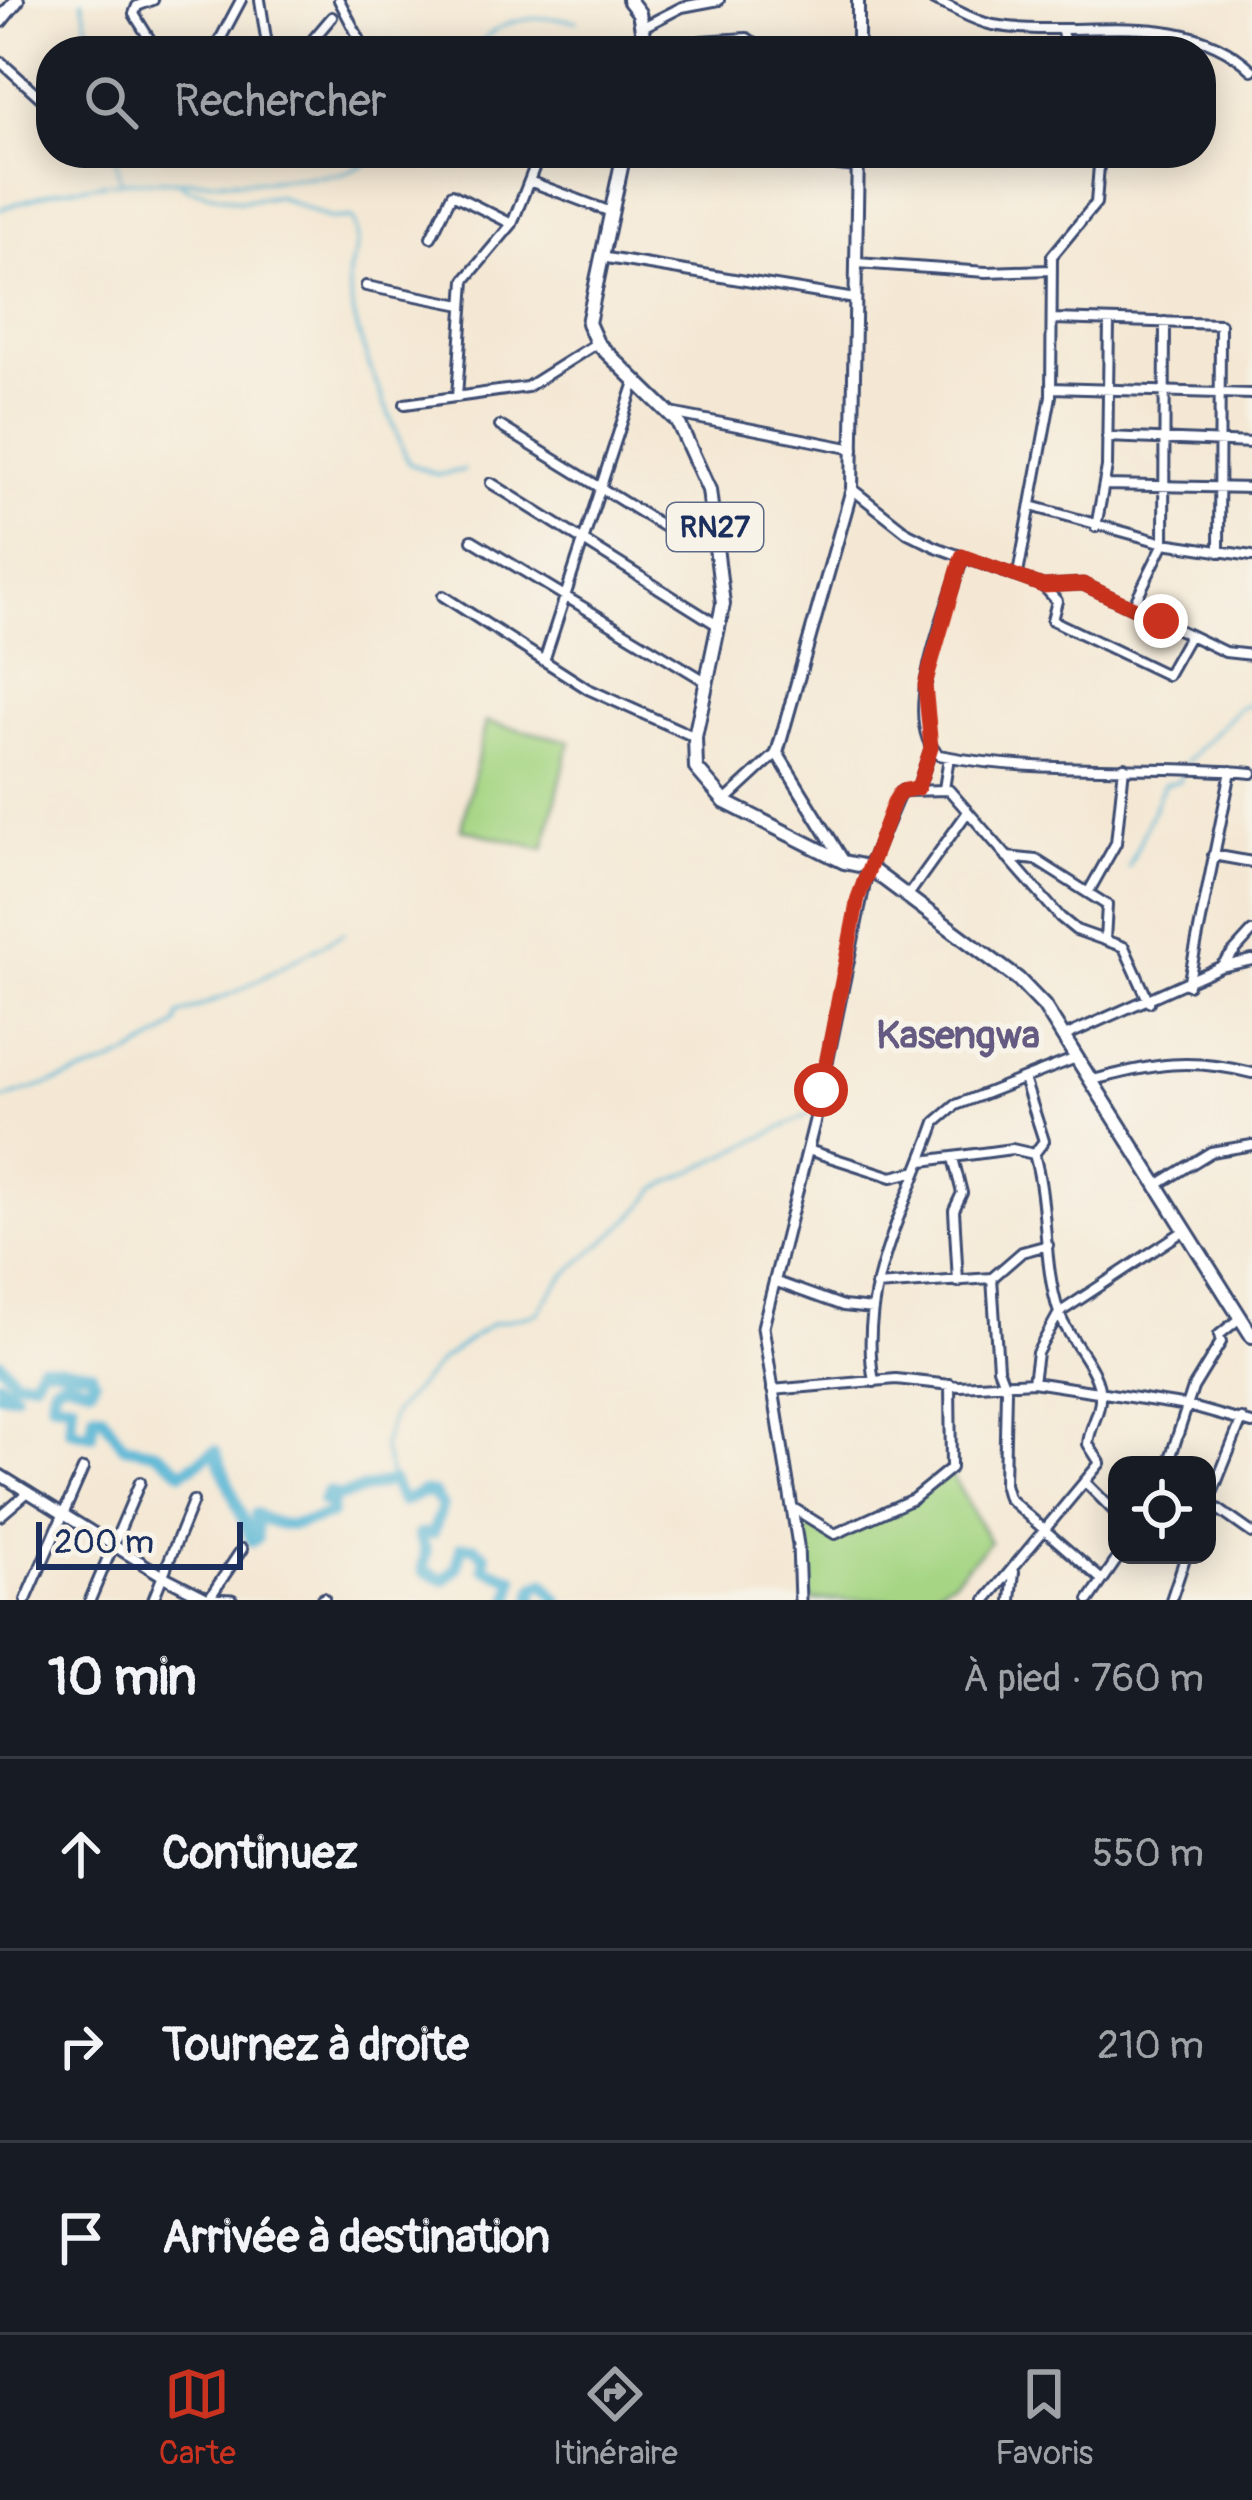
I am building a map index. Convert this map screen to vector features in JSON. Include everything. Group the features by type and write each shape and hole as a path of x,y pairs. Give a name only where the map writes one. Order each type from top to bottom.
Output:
{"main road":[{"path":"0,22 17,0"},
{"path":"629,0 642,26"},
{"path":"858,0 858,36"},
{"path":"598,344 588,323 621,168"},
{"path":"844,862 777,753 852,489 859,168"},
{"name":"RN27","path":"598,344 670,412 698,460 718,543 720,626 695,737"},
{"path":"695,737 696,768 725,802 844,862 868,867 1018,979 1066,1036 1252,1336"}],"street":[{"path":"148,36 134,14 137,6 153,0"},
{"path":"222,36 241,0"},
{"path":"260,0 266,36"},
{"path":"339,0 358,36"},
{"path":"642,26 682,7 719,0"},
{"path":"933,0 987,24 1133,28 1185,36"},
{"path":"316,36 332,17"},
{"path":"1061,29 1063,36"},
{"path":"1216,44 1229,48 1252,70"},
{"path":"0,62 36,94"},
{"path":"457,397 465,280 512,224 534,168"},
{"path":"1035,271 1096,202 1099,168"},
{"path":"530,181 610,212"},
{"path":"431,237 452,194 512,224"},
{"path":"1018,574 1051,388 1052,256"},
{"path":"600,257 855,299"},
{"path":"856,263 1052,270"},
{"path":"1035,271 1052,289"},
{"path":"366,286 462,305"},
{"path":"1053,319 1220,324 1220,552"},
{"path":"1096,527 1105,485 1109,321"},
{"path":"1133,606 1164,543 1165,322"},
{"path":"405,404 527,387 598,344"},
{"path":"544,662 636,379"},
{"path":"1051,388 1252,394"},
{"path":"670,412 854,449"},
{"path":"500,426 671,531 718,543"},
{"path":"1107,437 1252,443"},
{"path":"491,483 720,626"},
{"path":"1105,485 1252,488"},
{"path":"852,489 908,533 1043,586 1057,601 1052,620 1167,675 1189,636"},
{"path":"1031,506 1164,543 1252,556"},
{"path":"472,540 707,682"},
{"path":"918,788 931,748 925,685 962,556"},
{"path":"1043,586 1068,580 1225,652 1252,655"},
{"path":"443,596 588,689 695,737"},
{"path":"931,748 949,757 1042,767 1252,773"},
{"path":"725,802 777,753"},
{"path":"944,789 949,757"},
{"path":"1088,893 1116,843 1124,767"},
{"path":"1188,986 1231,771"},
{"path":"800,1600 793,1508 764,1327 808,1150 868,867 901,791 944,789 1060,917 1124,947 1149,1002"},
{"path":"909,894 967,813"},
{"path":"1213,855 1252,862"},
{"path":"1007,857 1036,860 1107,905 1105,940"},
{"path":"1066,1036 1188,986 1220,967 1252,932"},
{"path":"1220,967 1252,960"},
{"path":"874,1383 876,1286 913,1172 923,1161 936,1122 956,1105 1078,1057"},
{"path":"1093,1080 1153,1062 1206,1062 1252,1073"},
{"path":"1011,1600 1015,1572 1099,1468 1088,1444 1099,1390 1059,1313 1049,1224 1034,1154 1044,1141 1024,1079"},
{"path":"1159,1184 1211,1152 1252,1145"},
{"path":"923,1161 1012,1149 1034,1154"},
{"path":"808,1150 892,1177 913,1172"},
{"path":"953,1158 962,1193 954,1210 958,1282"},
{"path":"1033,1382 1037,1353 1059,1313 1186,1229"},
{"path":"876,1286 992,1278 1022,1252 1048,1245"},
{"path":"992,1278 1008,1449 1004,1484 1009,1498 1044,1534 1102,1580"},
{"path":"772,1280 843,1306 873,1309"},
{"path":"1171,1456 1188,1406 1221,1342 1219,1335 1252,1303"},
{"path":"772,1390 896,1379 950,1384 1033,1382 1188,1406 1252,1424"},
{"path":"793,1508 836,1534 932,1486 951,1468 950,1384"},
{"path":"1216,1481 1241,1419"},
{"path":"26,1600 83,1469"},
{"path":"0,1475 163,1576 208,1600 232,1600"},
{"path":"90,1600 140,1482"},
{"path":"1088,1484 1108,1505"},
{"path":"0,1516 29,1491"},
{"path":"153,1600 193,1501"},
{"path":"1216,1509 1252,1533"},
{"path":"208,1600 242,1549"},
{"path":"1089,1600 1114,1564"},
{"path":"1171,1600 1181,1564"},
{"path":"986,1600 1005,1575 1015,1572"}],"green space":[{"path":"486,722 570,741 544,849 461,829"},
{"path":"950,1472 990,1542 953,1580 932,1592 934,1600 810,1600 806,1523 831,1539 915,1498"}],"waterway":[{"path":"82,0 90,36"},
{"path":"488,36 520,21 577,21"},
{"path":"118,168 120,180"},
{"path":"0,209 59,190 127,181 263,181 342,174 356,168"},
{"path":"179,181 186,188 240,201 277,196 331,219 352,218 357,240 349,278 353,311 408,463 438,475 464,470"},
{"path":"1186,762 1239,708 1252,704"},
{"path":"1129,867 1164,784 1179,781 1182,773"},
{"path":"0,1100 135,1052 177,1024 179,1015 238,991 344,933"},
{"path":"821,1109 838,1102"},
{"path":"392,1481 383,1446 393,1414 441,1360 491,1324 538,1313 563,1278 628,1221 656,1189 812,1113"},
{"path":"0,1362 15,1380 34,1380 41,1365 91,1372 94,1380"},
{"path":"94,1380 91,1387 65,1380 54,1385 52,1402 72,1403 70,1430 91,1435 94,1414 101,1414 124,1446 156,1452 182,1472 215,1451 252,1541 257,1538 256,1514 284,1525 301,1523 331,1514 332,1505 323,1501 327,1492 340,1496 392,1481 402,1502 423,1492 434,1494 442,1506 433,1533 419,1535 426,1551 423,1570 444,1580 457,1568 461,1547 474,1547 485,1556 484,1568 514,1579 510,1600"},
{"path":"0,1383 15,1394 0,1394"},
{"path":"532,1600 535,1587 544,1583 558,1600"}],"district":[{"name":"Kasengwa","path":"958,1035"}],"route":[{"path":"821,1090 858,898 887,832 894,802 901,791 918,788 931,748 924,722 925,685 962,556 1043,586 1068,580 1083,584 1161,621"}]}
